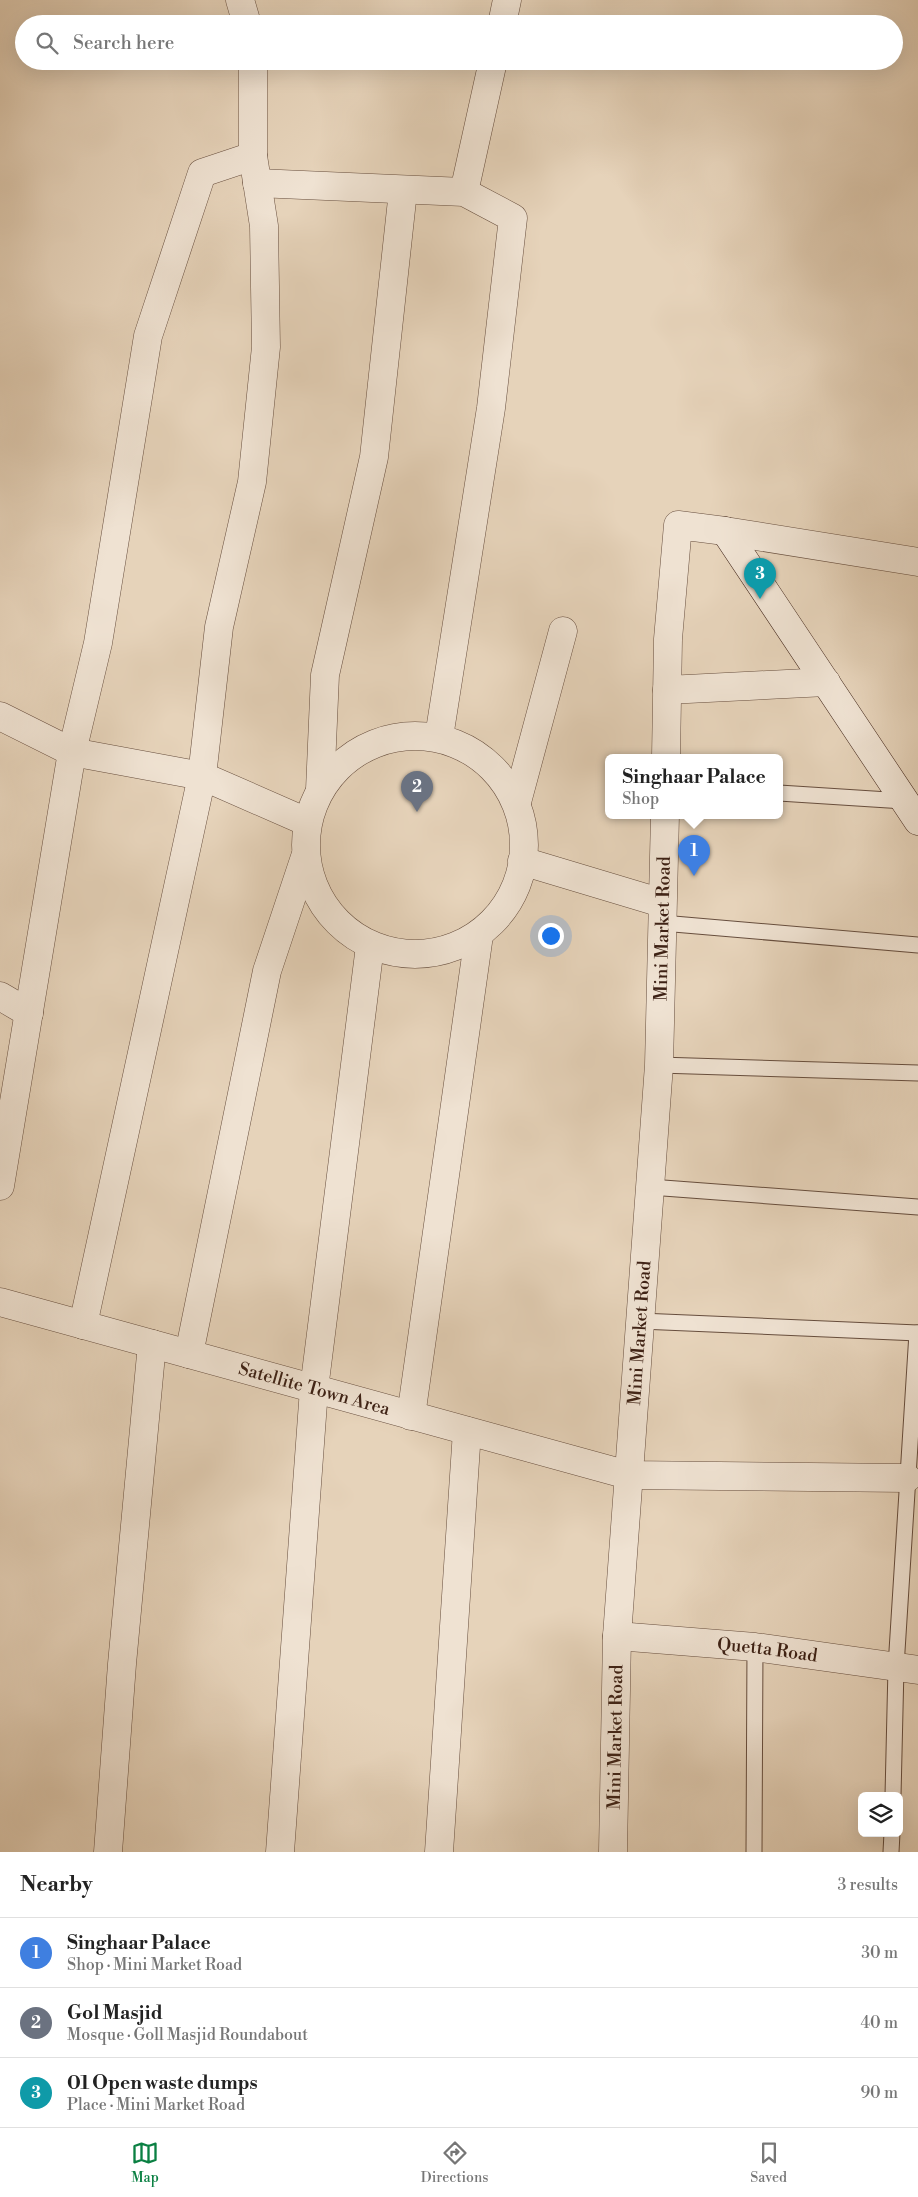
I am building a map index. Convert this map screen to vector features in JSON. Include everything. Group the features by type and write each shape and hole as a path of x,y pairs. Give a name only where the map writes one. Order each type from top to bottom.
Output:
{"street":[{"path":"240,0 244,15"},
{"path":"504,15 507,0"},
{"path":"83,1325 202,776 219,627 252,482 266,347 264,226 253,156 253,70"},
{"path":"464,192 491,70"},
{"path":"0,1186 72,752 98,643 148,336 202,173 253,156"},
{"path":"257,183 403,191 464,192 513,218 491,408 439,737"},
{"path":"320,790 325,675 374,457 403,191"},
{"path":"666,754 668,638 678,525 725,530 918,562"},
{"path":"725,530 911,811"},
{"path":"517,802 562,631"},
{"path":"667,690 826,682"},
{"path":"0,716 72,752 202,776 307,822"},
{"path":"189,1354 267,971 305,857 307,822 320,790 341,762 370,744 404,734 439,737 472,750 498,772 517,802 525,836 522,874 506,908 479,935 445,952 435,953 407,955 370,946 339,924 316,894 305,857"},
{"name":"Mini Market Road","path":"613,1852 617,1636 659,1065 664,819"},
{"path":"522,861 662,913"},
{"path":"411,1416 479,935"},
{"path":"280,1852 314,1389 370,946"},
{"path":"0,996 29,1013"},
{"name":"Satellite Town Area","path":"0,1302 628,1475 908,1478"},
{"path":"108,1852 122,1664 152,1344"},
{"path":"440,1852 467,1431"},
{"name":"Quetta Road","path":"617,1636 755,1647 907,1668"}],"lane":[{"path":"783,793 911,811"},
{"path":"662,913 918,945"},
{"path":"659,1065 918,1073"},
{"path":"650,1187 918,1207"},
{"path":"640,1321 917,1333 908,1478 907,1668 892,1792"},
{"path":"754,1852 755,1647"},
{"path":"891,1852 892,1837"}],"place":[{"name":"01 Open waste dumps","path":"760,599"},
{"name":"Gol Masjid","path":"417,812"},
{"name":"Singhaar Palace","path":"694,876"}]}
